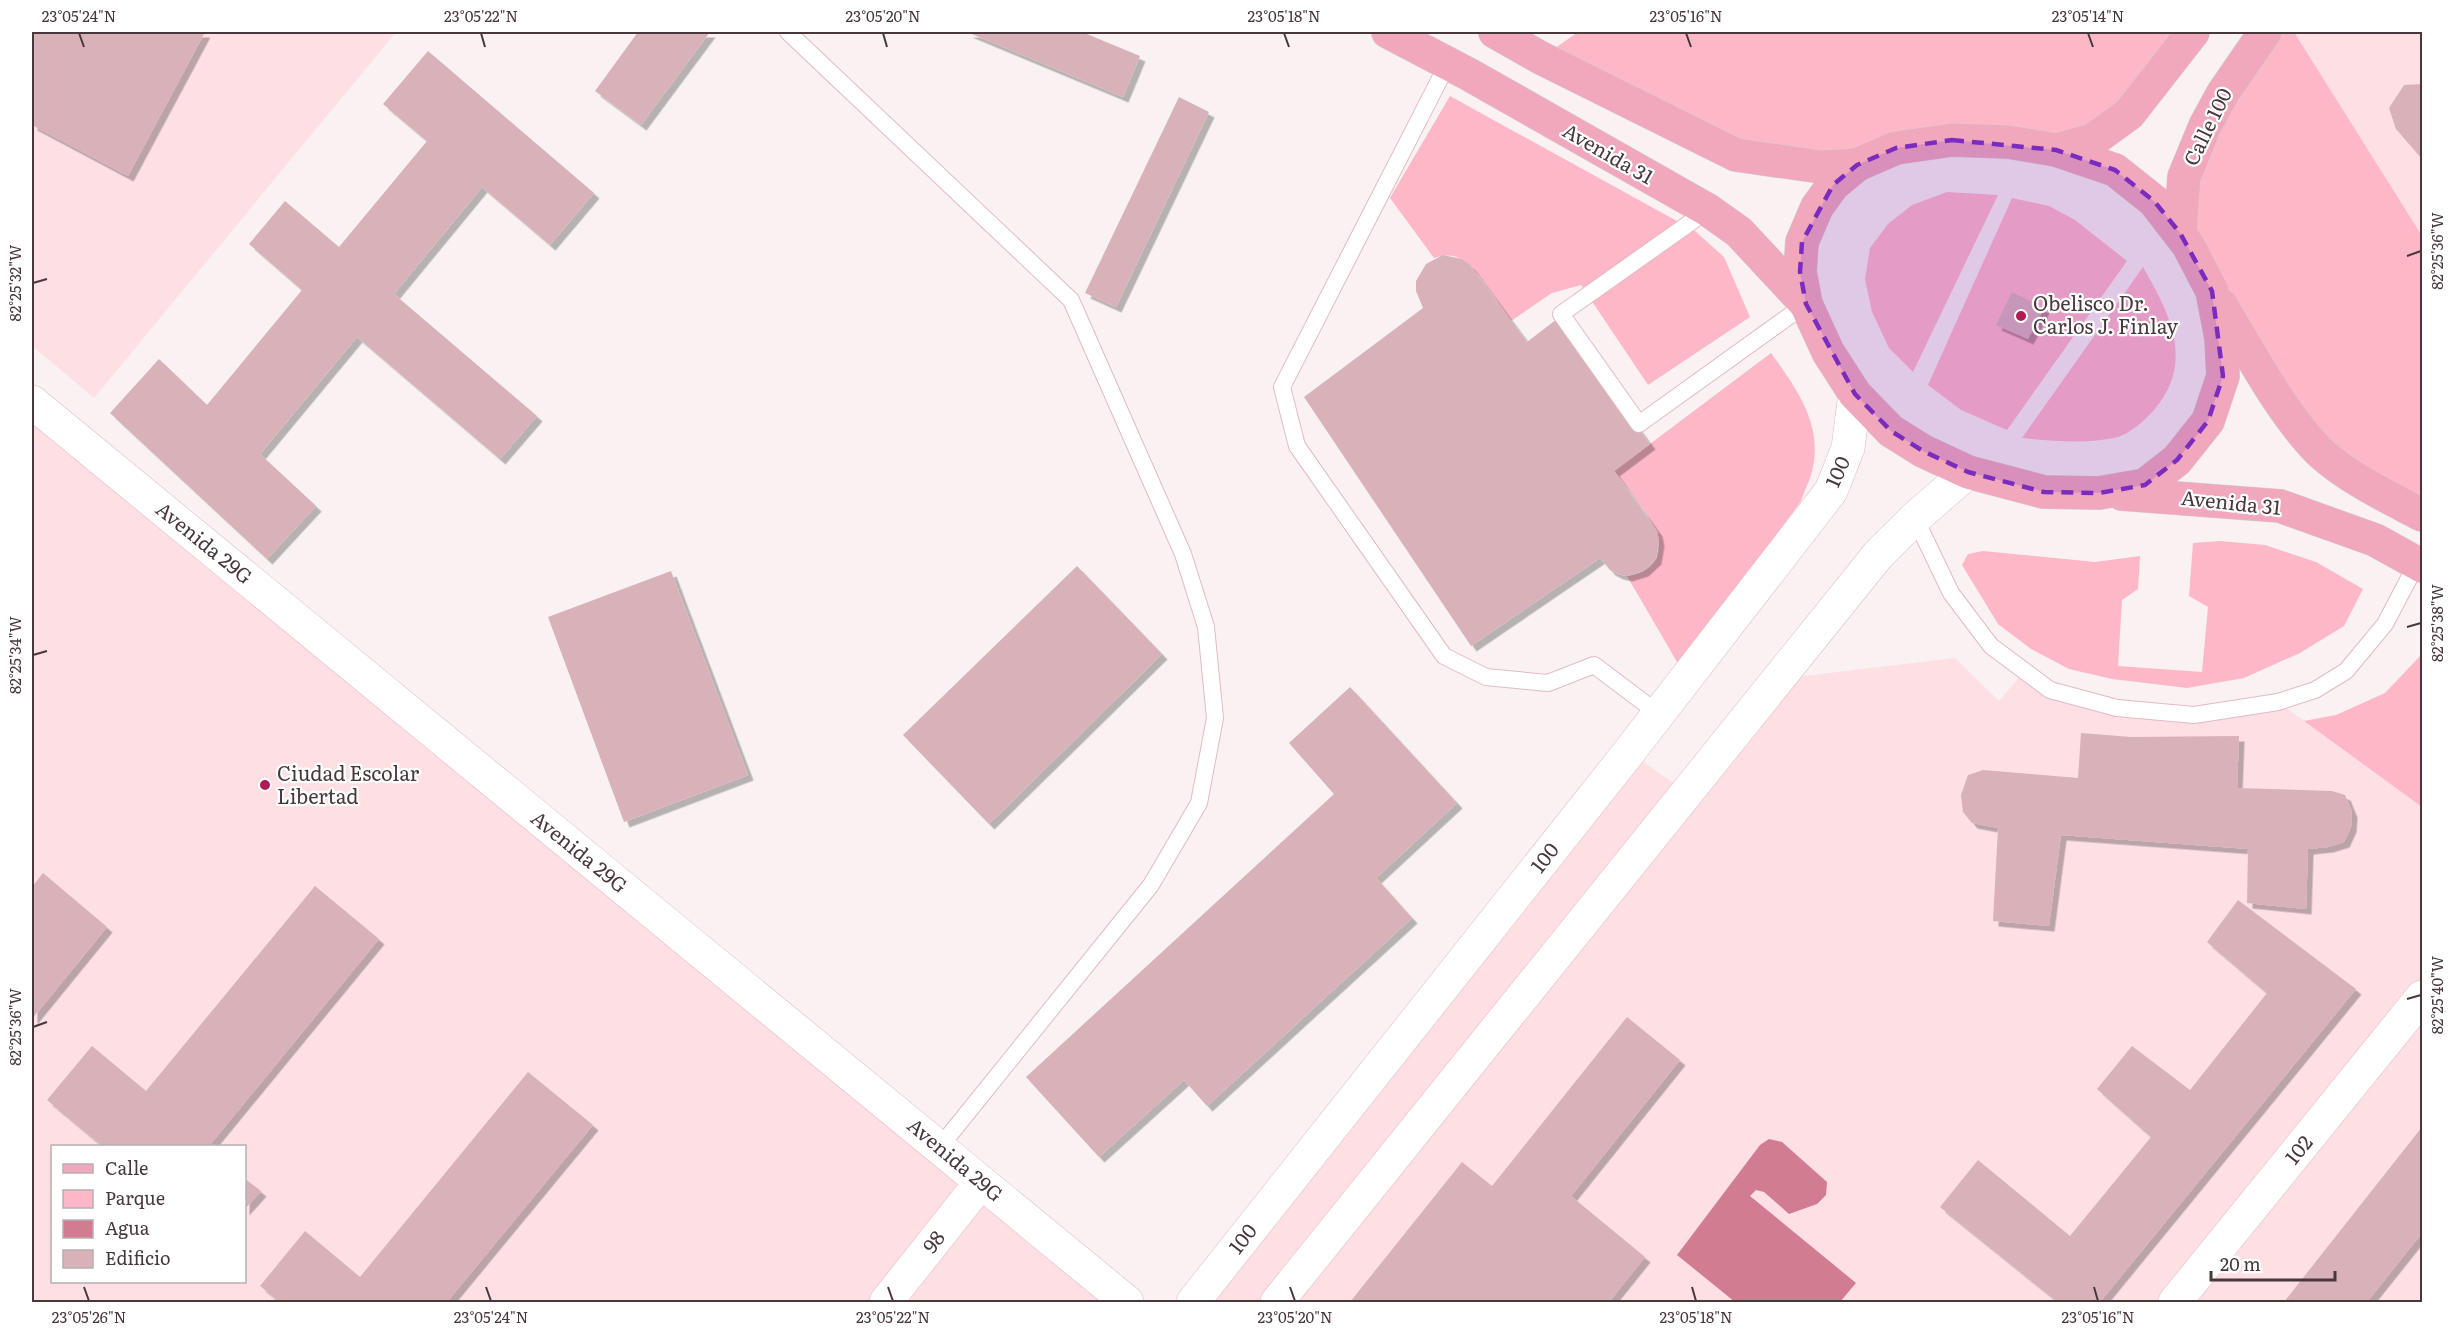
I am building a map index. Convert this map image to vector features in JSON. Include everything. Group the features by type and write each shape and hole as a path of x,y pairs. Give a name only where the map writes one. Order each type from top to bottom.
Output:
{"main road":[{"name":"Avenida 31","path":"1388,32 1448,63 1707,210 1739,232 1806,304"},
{"path":"1495,32 1551,63 1736,155 1821,167 1857,165"},
{"path":"2056,150 2094,140 2129,114 2193,32"},
{"name":"Calle 100","path":"2180,233 2184,177 2205,126 2223,93 2265,32"},
{"path":"2212,291 2221,338 2223,376 2208,421 2177,460 2145,486 2099,493 2044,492 1968,472 1923,451 1891,431 1855,394 1828,352 1806,304 1800,272 1802,242 1817,207 1833,185 1857,165 1896,148 1952,140 2008,142 2056,150 2115,170 2154,201 2180,233 2212,291 2294,421 2322,453 2361,482 2422,515"},
{"name":"Avenida 31","path":"2099,493 2280,506 2375,540 2420,565"}],"street":[{"name":"100","path":"1193,1302 1659,714 1831,491 1848,448 1855,394"},
{"name":"Avenida 29G","path":"32,402 1127,1302"},
{"path":"1276,1302 1878,555 1915,518 1968,472"},
{"name":"102","path":"2175,1302 2422,997"},
{"name":"98","path":"886,1302 981,1182"}],"lane":[{"path":"788,32 1071,300 1183,555 1206,627 1215,718 1198,803 1152,885 939,1148"},
{"path":"1448,63 1282,387 1298,446 1444,656 1486,677 1548,683 1594,665 1659,714"},
{"path":"1707,210 1561,314 1639,424 1806,304"},
{"path":"1915,518 1950,593 1991,646 2050,690 2117,708 2194,715 2278,702 2315,690 2346,671 2385,624 2420,565"}],"highlighted area":[{"path":"1952,140 2056,150 2115,170 2154,201 2180,233 2212,291 2223,376 2208,421 2177,460 2145,485 2099,493 2044,492 1968,472 1923,451 1891,431 1855,394 1806,304 1800,272 1802,242 1833,185 1857,165 1896,148"}],"shaded area":[{"path":"32,32 396,32 94,398 32,346"},
{"path":"2294,32 2422,32 2422,236 2392,189"},
{"name":"Ciudad Escolar Libertad","path":"32,402 1127,1302 32,1302"},
{"path":"1955,658 1999,701 2024,671 2050,690 2194,715 2278,702 2422,807 2422,1302 1193,1302 1629,752 1688,793 1779,679"}],"green space":[{"path":"1578,32 2193,32 2093,140 1772,162 1541,58"},
{"path":"2265,32 2294,32 2422,236 2422,515 2362,482 2212,291 2184,177"},
{"path":"1450,96 1695,231 1724,257 1750,317 1648,385 1581,285 1552,293 1511,321 1481,278 1467,263 1458,257 1434,258 1390,198"},
{"path":"1947,192 1998,195 1913,372 1889,348 1872,312 1865,279 1870,248 1888,224 1912,205"},
{"path":"2012,198 2049,206 2075,220 2127,261 2007,430 1961,410 1928,385"},
{"path":"2143,267 2169,320 2176,356 2173,374 2166,392 2154,410 2136,427 2114,438 2056,441 2022,438"},
{"path":"1771,353 1798,394 1811,423 1815,454 1811,475 1801,501 1680,667 1627,576 1640,573 1652,565 1658,554 1658,542 1655,529 1648,516 1614,471"},
{"path":"2220,541 2265,545 2316,562 2363,589 2344,626 2300,653 2244,678 2187,688 2112,679 2069,669 2031,649 1998,624 1962,565 1968,554 1983,551 2095,562 2140,556 2138,589 2122,600 2118,666 2202,672 2208,607 2189,596 2193,543"},
{"path":"2422,654 2422,807 2304,721 2336,715 2385,693"}],"water":[{"path":"1769,1139 1782,1142 1827,1182 1826,1195 1817,1204 1789,1214 1764,1192 1756,1190 1750,1196 1856,1283 1840,1302 1735,1302 1677,1255 1760,1145"}],"building":[{"path":"32,32 205,32 128,176 32,125"},
{"path":"638,32 710,32 641,125 595,91"},
{"path":"967,32 1082,32 1140,56 1123,97"},
{"path":"428,51 594,193 550,245 482,187 394,294 537,416 500,459 357,337 260,454 316,506 267,559 110,413 159,359 207,405 302,290 249,244 285,201 339,247 427,141 383,104"},
{"path":"2422,84 2422,159 2396,129 2389,108 2404,85"},
{"path":"1179,97 1209,112 1116,307 1085,293"},
{"path":"1443,255 1462,259 1470,265 1527,342 1557,319 1650,444 1614,471 1657,531 1659,541 1656,559 1643,571 1627,576 1618,574 1610,570 1600,558 1471,646 1304,397 1423,308 1416,291 1416,281 1426,264"},
{"path":"2012,292 2044,308 2028,339 1996,325"},
{"path":"1077,566 1162,654 989,824 903,735"},
{"path":"671,571 748,775 624,822 548,617"},
{"path":"1350,687 1457,803 1376,878 1412,918 1207,1106 1184,1080 1099,1157 1026,1077 1334,794 1289,743"},
{"path":"2081,733 2131,737 2239,736 2237,788 2332,791 2345,795 2352,812 2351,827 2344,842 2328,847 2308,849 2306,909 2247,903 2248,849 2061,835 2049,926 1993,921 1998,828 1972,823 1963,812 1961,795 1968,775 1983,770 2078,778"},
{"path":"43,873 107,927 32,1019 32,887"},
{"path":"315,886 379,939 210,1145 101,1145 47,1100 92,1046 146,1091"},
{"path":"2238,900 2356,989 2100,1302 2058,1302 1940,1207 1978,1160 2070,1236 2151,1137 2097,1089 2132,1046 2190,1090 2267,993 2207,942"},
{"path":"1627,1017 1680,1060 1571,1196 1645,1257 1609,1302 1350,1302 1462,1162 1492,1186"},
{"path":"528,1072 593,1125 447,1302 280,1302 260,1286 305,1231 360,1277"},
{"path":"2422,1127 2422,1233 2367,1302 2284,1302"},
{"path":"246,1180 261,1191 246,1208"}],"place":[{"name":"Obelisco Dr. Carlos J. Finlay","path":"2021,316"},
{"name":"Ciudad Escolar Libertad","path":"265,785"}]}
